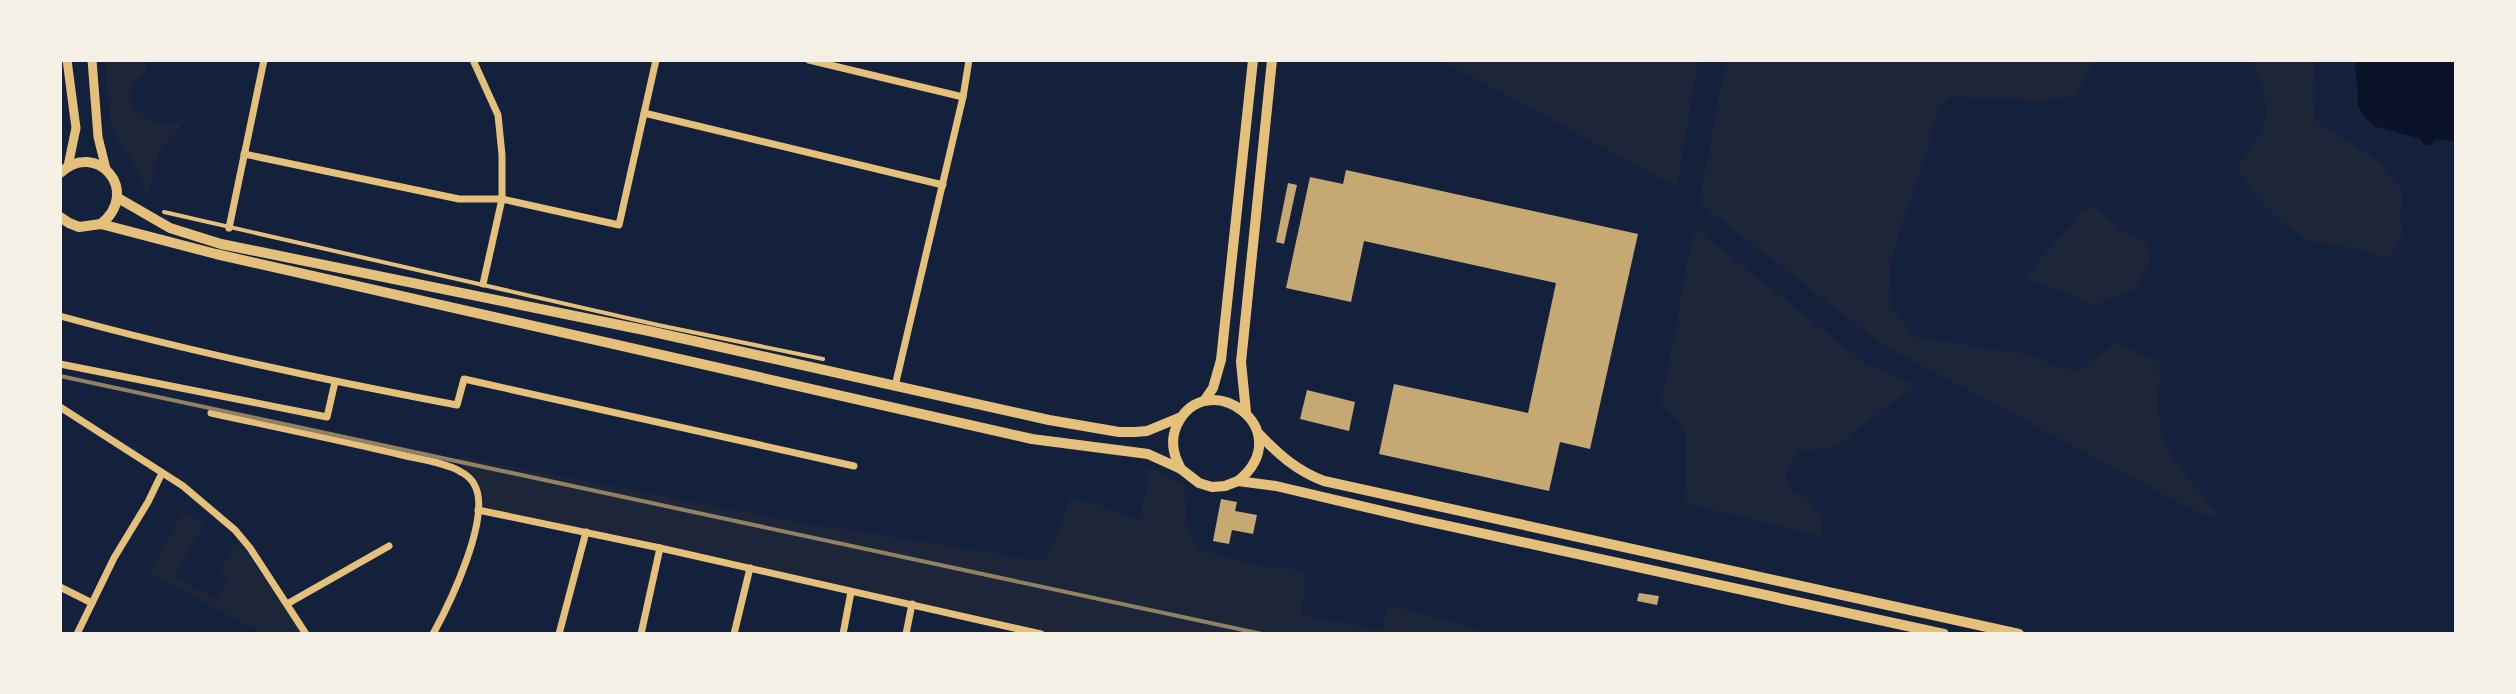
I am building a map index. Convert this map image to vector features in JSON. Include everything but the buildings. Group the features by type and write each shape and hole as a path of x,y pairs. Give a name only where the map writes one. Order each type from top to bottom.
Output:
{"main road":[{"path":"1204,401 1213,388 1221,360 1253,60"},
{"path":"1272,60 1241,362 1246,412 1259,434 1285,460 1309,476 1324,481 2019,634"},
{"path":"64,170 87,162 106,169 117,187 118,198 115,208 101,224"},
{"path":"118,198 170,228 221,244 649,331 1049,420 1119,432 1147,431 1181,417"},
{"path":"60,217 79,227 101,224 216,254 1023,437 1143,453 1181,469 1199,483 1212,487 1238,481 1248,472 1256,461 1259,434"},
{"path":"1181,469 1174,457 1174,429 1191,407 1204,401 1219,400 1234,404 1246,412"},
{"path":"1238,481 1276,486 1944,634"}],"street":[{"path":"64,170 76,128 67,60"},
{"path":"92,60 97,123 106,169"},
{"path":"229,228 264,60"},
{"path":"473,60 498,115 502,155 502,199 483,284"},
{"path":"244,154 459,199 502,199 619,225 656,60"},
{"path":"809,60 963,97"},
{"path":"860,71 862,60"},
{"path":"895,386 969,60"},
{"path":"644,113 943,185"},
{"path":"60,316 227,359 335,382 457,405 464,379 854,466"},
{"path":"60,364 327,417 335,382"},
{"path":"60,407 183,486 235,530 306,634"},
{"path":"211,413 375,448 461,471 474,482 478,492 478,510 469,558 433,634"},
{"path":"77,634 114,558 162,473"},
{"path":"478,510 912,604 1012,631 1041,634"},
{"path":"559,634 586,532"},
{"path":"287,604 389,546"},
{"path":"641,634 660,548"},
{"path":"734,634 750,568"},
{"path":"60,587 92,603"},
{"path":"843,634 851,592"},
{"path":"906,634 912,604"}],"lane":[{"path":"164,212 658,325 823,359"}],"shaded area":[{"path":"105,60 146,60 146,72 134,83 132,107 147,118 164,124 188,117 160,150 147,195 130,156 120,144 110,122"},
{"path":"1440,60 1698,60 1677,186 1662,179"},
{"path":"1726,60 2095,60 2076,96 2041,101 1949,97 1937,110 1898,235 1890,269 1889,304 1914,337 2032,355 2057,368 2080,370 2115,343 2160,362 2158,411 2162,432 2181,469 2217,512 2212,520 1883,345 1699,203"},
{"path":"2252,60 2315,60 2314,120 2381,163 2403,192 2400,218 2403,234 2388,259 2345,246 2310,243 2276,217 2253,193 2237,167 2257,137 2266,116 2264,94"},
{"path":"2355,60 2456,60 2456,141 2435,140 2431,145 2424,145 2420,139 2374,126 2358,106"},
{"path":"2096,208 2124,232 2149,243 2150,265 2134,290 2093,306 2025,279 2083,209"},
{"path":"1694,227 1866,364 1916,385 1835,447 1797,452 1786,474 1790,489 1806,498 1822,517 1822,537 1685,503 1686,435 1680,423 1661,405"},
{"path":"463,457 786,520 1044,561 1056,539 1069,498 1103,506 1139,520 1148,480 1145,466 1184,485 1189,529 1200,550 1269,568 1305,572 1302,615 1382,630 1388,605 1498,634 1043,634 480,508 479,492 462,470"},
{"path":"183,511 205,524 174,576 216,599 229,579 220,571 236,543 246,552 303,634 263,634 150,573"}],"railway":[{"path":"60,376 1262,634"}]}
